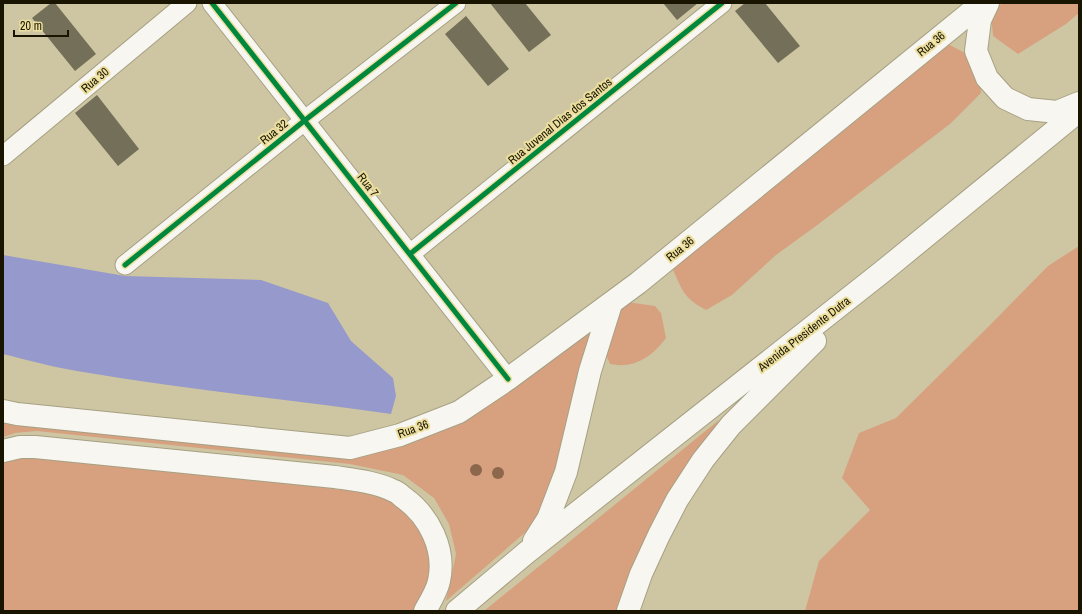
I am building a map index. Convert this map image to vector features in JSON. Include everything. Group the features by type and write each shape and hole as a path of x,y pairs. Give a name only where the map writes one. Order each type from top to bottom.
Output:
{"highway":[{"name":"Rua 36","path":"3,411 16,414 350,448 400,435 460,412 638,283 982,3"},
{"path":"988,3 980,20 976,51 987,78 1005,98 1028,109 1057,112 1079,103"},
{"name":"Avenida Presidente Dutra","path":"457,611 526,554 882,272 1079,112"},
{"path":"628,611 640,574 658,535 677,500 703,460 731,425 882,272"},
{"path":"526,554 548,519 566,472 590,371 611,304"},
{"path":"3,451 20,447 35,448 335,477 368,482 395,491 415,506 427,521 437,541 440,562 439,581 425,611"}],"street":[{"name":"Rua 30","path":"3,156 188,3"},
{"name":"Rua 7","path":"212,3 508,378"},
{"name":"Rua 32","path":"125,265 304,121 456,3"},
{"name":"Rua Juvenal Dias dos Santos","path":"410,254 722,3"}],"shaded area":[{"path":"1002,3 1079,3 1079,13 1066,24 1018,54 993,36 991,14"},
{"path":"948,44 965,53 980,74 981,93 950,124 776,255 732,295 706,310 693,302 685,294 673,270 691,238"},
{"path":"1079,246 1079,611 805,611 819,561 870,510 842,478 859,433 896,418 1048,266"},
{"path":"627,302 655,306 661,313 666,338 655,351 642,360 627,365 610,364 606,355 616,314"},
{"path":"607,310 565,455 535,524 446,601 456,554 449,524 434,498 403,475 350,464 37,431 15,433 3,437 3,418 383,451 452,427 513,384"},
{"path":"719,420 674,486 616,611 484,611"},
{"path":"45,453 390,494 426,529 431,580 415,611 3,611 3,461"}],"water":[{"path":"3,255 125,276 261,280 328,303 351,341 393,378 396,396 391,414 195,389 77,371 58,368 3,354"}],"building":[{"path":"51,3 55,3 96,54 75,71 32,18"},
{"path":"490,3 525,3 551,35 529,52"},
{"path":"663,3 698,3 677,20"},
{"path":"745,3 765,3 800,46 778,63 735,11"},
{"path":"466,16 509,69 488,86 445,34"},
{"path":"97,95 139,149 118,166 75,113"}],"cycle path":[{"path":"212,3 508,379"},
{"path":"125,265 304,121 456,3"},
{"path":"410,254 722,3"}]}
